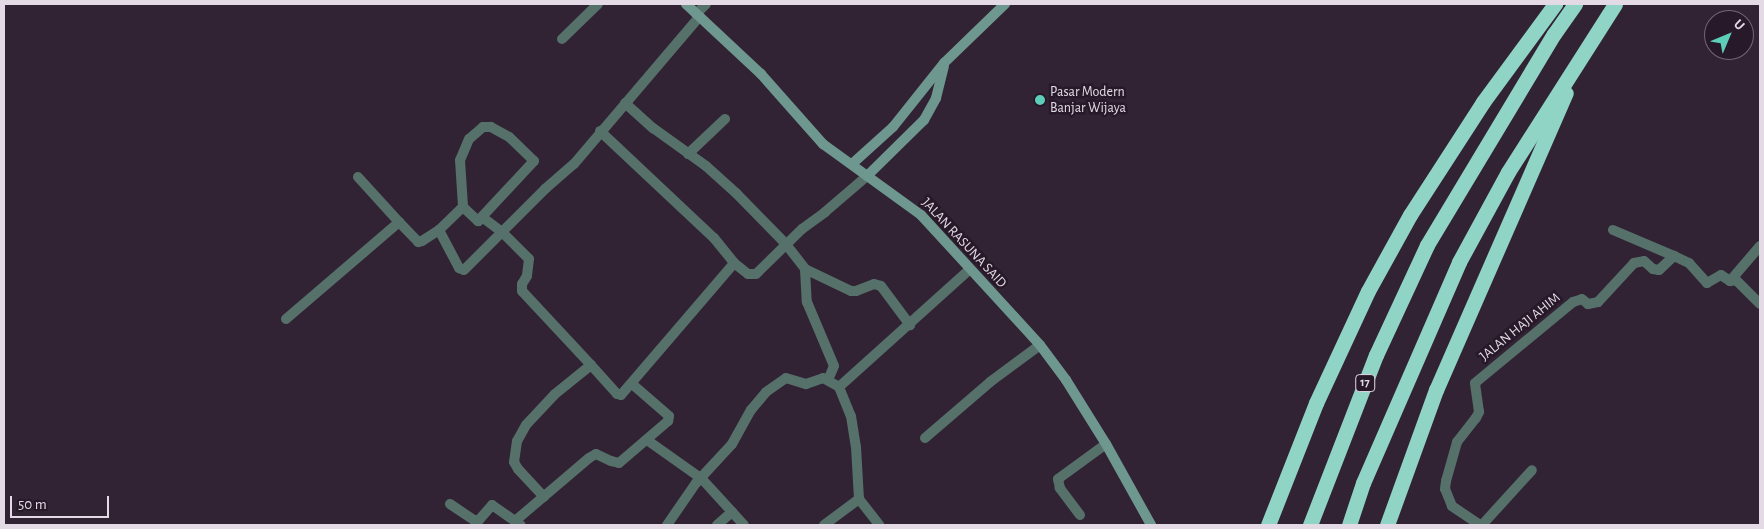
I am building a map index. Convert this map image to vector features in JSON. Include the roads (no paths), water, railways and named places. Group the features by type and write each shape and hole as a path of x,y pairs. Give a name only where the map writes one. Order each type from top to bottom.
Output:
{"highway":[{"path":"1268,525 1316,403 1368,291 1410,216 1483,102 1556,4"},
{"name":"17","path":"1310,525 1376,355 1428,245 1549,42 1575,4"},
{"path":"1348,525 1371,465 1459,262 1508,172 1615,4"},
{"path":"1387,525 1436,390 1588,44"}],"main road":[{"name":"JALAN RASUNA SAID","path":"686,4 761,74 823,144 921,214 1040,345 1066,380 1106,444 1151,525"},
{"path":"852,164 893,126 944,63 1005,4"},
{"path":"867,176 924,120 936,98 944,63"},
{"path":"893,126 906,139"}],"street":[{"path":"562,39 598,4"},
{"path":"439,230 459,268 462,270 545,189 574,164 706,4"},
{"path":"625,103 654,128 706,166 736,193 785,243 805,269 856,292 878,284 885,289 910,325"},
{"path":"688,154 726,119"},
{"path":"491,127 509,137 534,161 482,217 476,221 464,207 460,160 469,139 483,128 491,127"},
{"path":"600,131 714,238 734,263 744,272 756,274 785,243 867,176"},
{"path":"358,177 418,242 439,230 464,207"},
{"path":"482,217 502,232 529,259 528,276 522,284 522,291 618,395 631,383 734,263"},
{"path":"286,318 399,222"},
{"path":"1613,230 1689,263 1707,283 1721,275 1730,281 1737,281 1760,304"},
{"path":"1730,281 1760,246"},
{"name":"JALAN HAJI AHIM","path":"1481,525 1452,506 1445,489 1459,437 1476,418 1478,412 1476,380 1573,302 1582,300 1588,304 1598,302 1634,263 1644,261 1653,269 1659,270 1674,256"},
{"path":"805,269 807,302 834,366 828,380"},
{"path":"838,388 970,269"},
{"path":"925,438 990,382 1040,345"},
{"path":"544,497 518,469 514,462 517,441 526,424 555,394 591,365"},
{"path":"667,525 696,483 702,479 729,448 752,410 766,392 782,380 790,379 806,384 819,379 828,380 838,388 851,416 856,448 858,499 879,525"},
{"path":"450,504 474,520 479,520 492,505 518,523 544,497 596,454 610,462 619,462 668,421 669,416 631,383"},
{"path":"647,440 702,479 744,525"},
{"path":"1080,515 1060,488 1058,479 1106,444"},
{"path":"1481,525 1532,470"},
{"path":"824,525 858,499"},
{"path":"717,525 732,512"}],"place":[{"name":"Pasar Modern Banjar Wijaya","path":"1040,100"}]}
